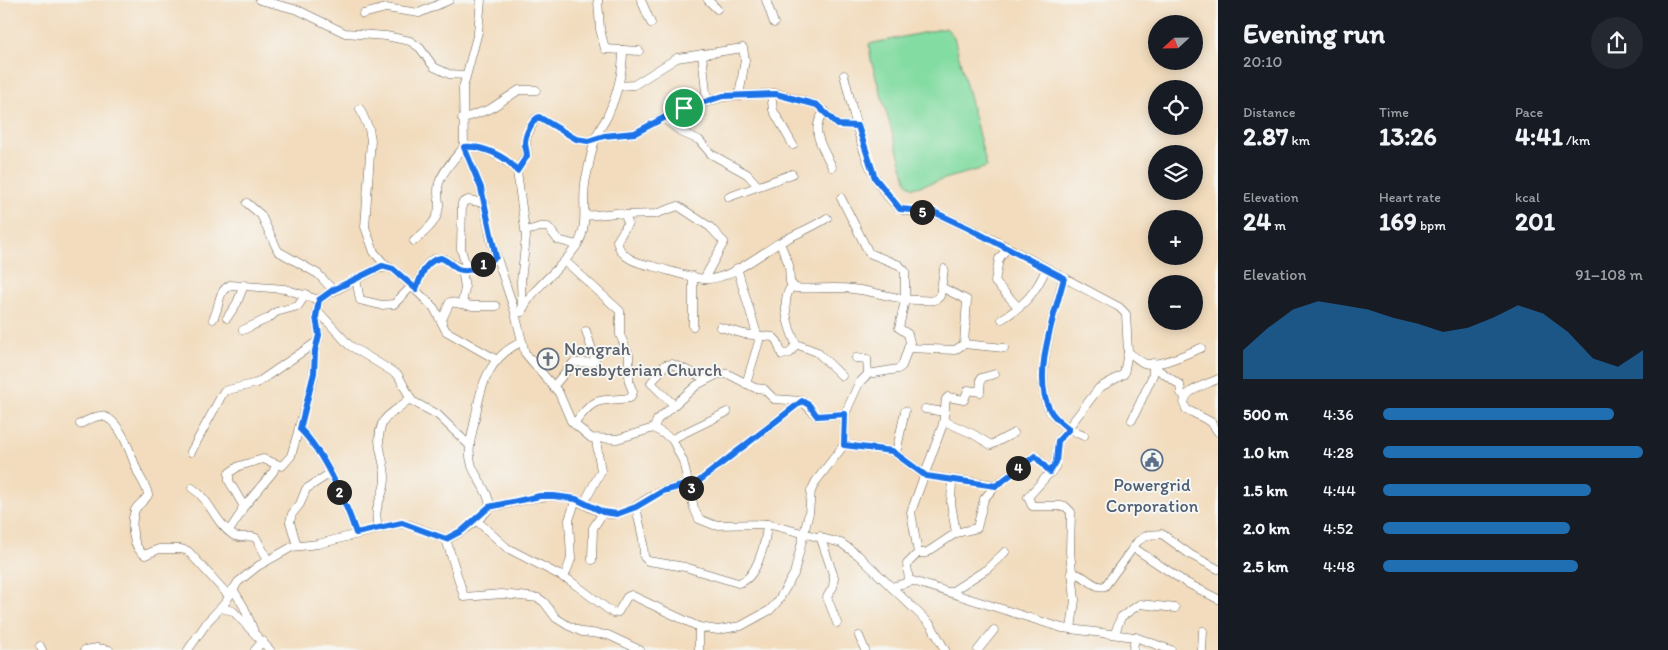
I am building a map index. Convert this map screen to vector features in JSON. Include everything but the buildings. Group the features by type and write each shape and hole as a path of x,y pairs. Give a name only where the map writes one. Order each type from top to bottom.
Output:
{"street":[{"path":"260,0 298,10 345,33 386,36 410,41 420,48 434,67 449,74 465,75"},
{"path":"363,14 386,8 419,12 449,0"},
{"path":"598,0 600,29 605,48 639,51"},
{"path":"641,0 651,23"},
{"path":"708,0 717,9"},
{"path":"766,0 774,23"},
{"path":"479,1 478,32 465,75 462,119 464,147 481,188 496,257 518,322 521,342 529,359 563,400 568,415 574,424 596,440 617,439 654,428 672,439 683,461 696,515 704,523 714,525 767,524 841,542 850,548 931,625 945,650"},
{"path":"619,86 634,85 677,58 737,48 745,50 739,96"},
{"path":"518,322 535,291 565,261 577,245 584,227 583,194 595,140 619,86 623,71 623,50"},
{"path":"702,54 707,102"},
{"path":"844,75 875,178 896,206 905,210 934,212 1064,278 1124,311 1127,318 1128,352 1124,374 1099,388 1058,441 1056,462 1050,472 1032,491 1029,501 1032,506 1036,507 1064,506 1070,509 1071,573 1075,600 1072,629"},
{"path":"462,119 490,109 519,90 536,90"},
{"path":"771,94 774,110 793,145"},
{"path":"517,171 527,156 525,144 536,117 546,119 576,139 595,140 604,136 635,133 677,111 723,96 771,94 810,102 826,112 838,125 858,126"},
{"path":"360,109 369,129 371,140 365,227 374,252 386,266 398,273 434,308 449,333 497,360"},
{"path":"826,112 818,120 816,128 832,167"},
{"path":"663,118 678,130 699,140 711,154 747,174 758,186"},
{"path":"414,241 430,227 436,216 439,204 437,191 441,178 464,147 474,146 489,151 513,166 517,171 526,231 521,281 522,312"},
{"path":"730,198 792,174"},
{"path":"476,520 517,555 564,578 613,613 618,612 627,597 631,596 699,627 718,630 734,628 770,610 778,601 794,574 813,486 844,445 845,414 859,383 868,374 902,366 908,348 909,336 899,328 905,300 905,271 899,265 869,253 841,198"},
{"path":"462,304 465,270 461,250 462,203 468,200 484,203"},
{"path":"247,203 261,215 278,251 318,274 333,290"},
{"path":"585,216 616,213 625,215 655,214 678,206 710,227 724,242 704,279"},
{"path":"625,215 628,223 617,243 626,255 636,262 704,279 720,276 737,268 827,218"},
{"path":"526,231 548,227 558,240 577,245"},
{"path":"720,326 744,334 776,338 782,355 790,353 796,344 787,312 787,293 792,286 789,265 780,243"},
{"path":"1007,248 999,259 995,282 1019,308"},
{"path":"356,280 360,300 381,305 394,304 414,288 425,267 434,260 444,259 465,270 478,267 496,257"},
{"path":"565,261 620,311 622,321 620,335 628,354 629,382 633,392 630,398 600,399 592,403 574,424"},
{"path":"242,510 242,502 228,478 229,473 251,461 263,459 282,466 287,463 300,429 313,380 319,335 317,310 319,300 333,290 386,266"},
{"path":"737,268 759,335 759,346 746,384"},
{"path":"792,286 813,290 834,286 905,300 938,299 944,269"},
{"path":"1002,319 1019,308 1037,289 1046,269"},
{"path":"694,276 694,326"},
{"path":"1064,278 1045,354 1043,375 1046,402 1050,410 1069,429 1084,436"},
{"path":"213,319 222,291 230,285 285,289 306,294 319,300"},
{"path":"227,318 237,303 244,285"},
{"path":"941,286 967,300 964,344"},
{"path":"242,330 269,318 276,312 298,306 306,294"},
{"path":"441,322 448,303 496,306"},
{"path":"317,310 348,344 398,375 410,398 415,403 438,415 470,446"},
{"path":"553,387 574,363 592,362 595,359 586,331"},
{"path":"191,452 224,391 257,383 318,341"},
{"path":"489,507 488,497 472,465 470,446 479,390 497,360 508,349 521,342"},
{"path":"796,344 817,352 842,376"},
{"path":"908,348 955,350 964,344 1004,348"},
{"path":"1153,365 1201,348"},
{"path":"1128,352 1153,365 1180,385 1181,393 1185,396 1186,409 1211,422 1218,432"},
{"path":"856,358 867,359 868,374"},
{"path":"674,405 651,383 665,364 672,364 707,379"},
{"path":"1132,420 1153,375 1153,365"},
{"path":"654,428 657,420 674,405 707,379 718,374 725,374 754,388 766,390 774,398 802,401 809,405 817,416 845,414"},
{"path":"918,553 911,512 926,476 944,421 947,398 964,400 968,390 980,392 981,378 996,374"},
{"path":"1185,396 1218,379"},
{"path":"378,527 375,512 385,478 378,442 379,432 385,420 410,398"},
{"path":"188,650 208,621 221,608 231,592 247,573 296,546 318,544 378,527 402,523 446,539 458,534 489,507 540,496 576,499 603,512 617,514 636,507 663,491 690,486 802,401"},
{"path":"926,409 945,412"},
{"path":"896,453 905,411"},
{"path":"672,439 727,412"},
{"path":"80,424 103,416 115,424 130,448 136,469 148,495 134,512 134,539 139,551 145,555 159,549 188,551 244,607 254,631"},
{"path":"944,421 974,434 991,445 1014,433"},
{"path":"300,429 313,442 346,506 356,533"},
{"path":"584,503 601,470 596,440"},
{"path":"844,445 880,448 896,453 926,476 996,486"},
{"path":"909,581 907,564 918,553 926,553 956,533 977,528 982,502 996,486 1035,456 1050,472"},
{"path":"229,531 242,510 273,472 276,465"},
{"path":"296,546 290,522 292,514 300,504 306,489 329,474"},
{"path":"952,480 950,502 956,533"},
{"path":"192,488 200,493 229,531 239,537 256,538 268,560"},
{"path":"564,578 571,559 569,520 576,499"},
{"path":"636,507 643,539 644,557 648,561 685,567 738,583 748,578 761,556 765,544 767,524"},
{"path":"592,560 593,528 603,512"},
{"path":"1071,573 1083,575 1096,586 1105,586 1141,539 1148,535 1162,534 1191,555 1218,569"},
{"path":"820,536 833,571 834,582 827,597 837,623"},
{"path":"446,539 464,597 502,594 538,598 544,602 556,618 566,625 582,632 608,635 640,650"},
{"path":"1134,548 1185,582 1218,599"},
{"path":"951,592 987,569 1005,552"},
{"path":"891,587 909,581 1072,629 1135,637 1171,650"},
{"path":"1115,633 1121,617 1140,604 1175,608"},
{"path":"221,608 233,611 270,650"},
{"path":"699,627 699,650"},
{"path":"978,650 994,630"},
{"path":"1202,650 1204,631"},
{"path":"859,636 865,650"},
{"path":"1133,650 1135,637"},
{"path":"255,650 263,641"},
{"path":"85,650 97,648 109,650"}],"green space":[{"path":"946,28 954,37 987,167 913,188 907,183 871,60 869,44"}],"place":[{"name":"Nongrah Presbyterian Church","path":"548,359"},
{"name":"Powergrid Corporation","path":"1152,460"}],"route":[{"path":"776,94 817,105 838,125 858,126 875,178 900,209 934,212 1064,278 1045,354 1043,375 1046,402 1055,416 1069,429 1058,441 1055,467 1050,472 1038,457 1035,456 996,486 926,476 902,456 892,451 844,445 845,414 817,416 809,405 802,401 722,466 690,488 689,484 663,491 628,511 608,514 598,511 576,499 540,496 516,503 489,507 458,534 446,539 402,523 380,526 356,533 350,514 313,442 300,429 314,373 315,351 319,335 316,317 319,300 333,290 382,266 393,269 416,289 425,267 430,261 441,258 458,269 467,270 478,267 496,257 484,197 464,147 474,146 483,148 516,168 517,171 527,156 526,138 536,117 546,119 576,139 588,141 604,136 635,133 684,108 723,96 776,94"}]}
